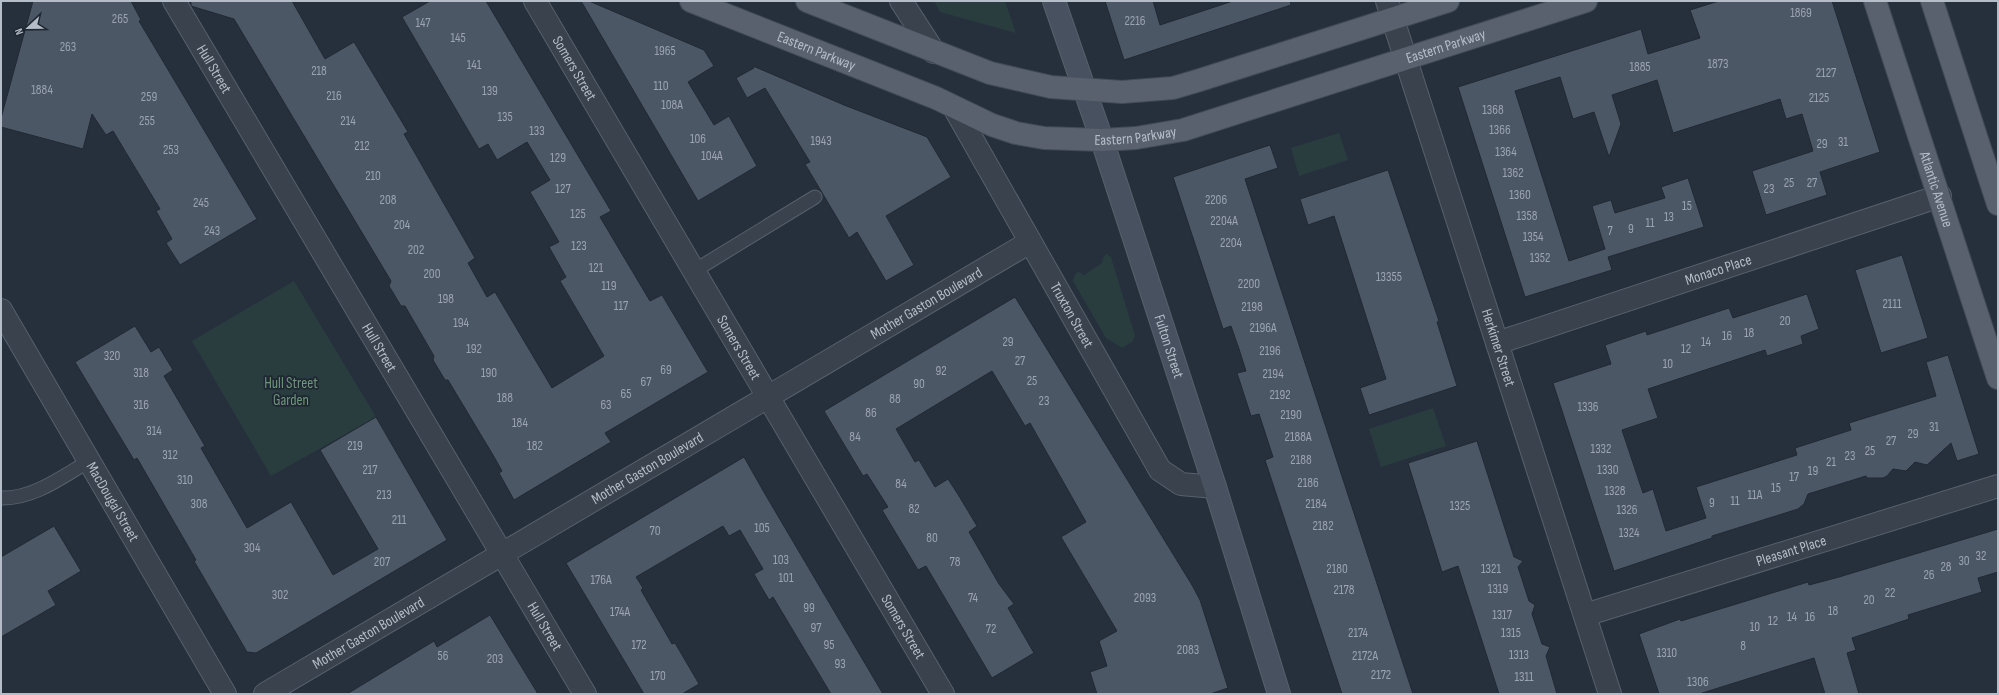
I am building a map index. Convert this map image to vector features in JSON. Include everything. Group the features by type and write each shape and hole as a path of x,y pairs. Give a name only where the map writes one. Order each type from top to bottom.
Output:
{"main road":[{"name":"Eastern Parkway","path":"692,1 936,98 992,125 1044,138 1102,140 1136,138 1183,130 1586,1"},
{"name":"Fulton Street","path":"1054,1 1083,89 1102,140 1215,487 1279,694"},
{"path":"814,2 934,52 990,73 1051,87 1122,92 1172,88 1303,49 1390,10 1448,1"},
{"name":"Atlantic Avenue","path":"1875,1 1940,196 1998,378"},
{"path":"1932,1 1998,204"}],"street":[{"name":"Hull Street","path":"174,1 585,694"},
{"name":"Somers Street","path":"535,1 943,694"},
{"path":"901,1 934,52"},
{"name":"Herkimer Street","path":"1390,10 1610,694"},
{"name":"Truxton Street","path":"955,108 1160,470 1181,484 1215,487"},
{"name":"Monaco Place","path":"1497,342 1940,196"},
{"name":"Mother Gaston Boulevard","path":"265,694 1030,242"},
{"name":"MacDougal Street","path":"1,310 225,694"},
{"name":"Pleasant Place","path":"1585,615 1998,486"}],"lane":[{"path":"694,271 815,197"},
{"path":"1,498 14,498 28,495 89,461"}],"green space":[{"path":"934,1 1005,1 1016,33 940,12"},
{"path":"1339,133 1348,160 1299,176 1291,148"},
{"path":"1106,254 1111,257 1135,336 1132,342 1122,348 1106,338 1073,281 1076,273 1079,272 1084,275 1102,263"},
{"name":"Hull Street Garden","path":"294,281 376,417 271,476 192,341"},
{"path":"1433,408 1446,446 1381,467 1369,429"}],"building":[{"path":"33,1 131,1 141,20 139,21 257,219 180,265 166,243 172,239 156,211 160,209 113,131 106,135 92,114 83,149 1,127 1,118"},
{"path":"191,1 292,1 325,59 354,42 408,132 404,134 475,258 468,263 487,297 495,292 552,388 604,356 560,281 566,277 549,247 559,242 530,192 550,180 527,142 497,160 488,144 479,149 402,17 430,1 486,1 611,211 600,217 650,301 662,295 708,372 605,433 611,442 514,500 499,473 502,471 493,455 448,380 445,380 433,360 434,356 405,306 401,306 389,286 391,281 234,19 191,6"},
{"path":"581,1 589,1 704,50 714,66 688,82 714,125 729,116 757,166 698,201"},
{"path":"1105,1 1153,1 1160,25 1233,1 1290,1 1291,5 1124,60"},
{"path":"1719,1 1832,1 1880,152 1820,172 1827,195 1766,215 1752,171 1813,151 1802,114 1786,119 1780,99 1673,133 1657,80 1612,95 1621,124 1609,157 1594,112 1573,119 1560,77 1515,91 1569,261 1605,249 1592,206 1611,200 1615,213 1665,198 1661,187 1688,178 1704,227 1608,257 1612,270 1525,297 1458,87 1641,29 1648,54 1700,38 1690,10"},
{"path":"753,66 844,105 927,137 951,177 886,216 914,265 886,281 857,232 849,238 805,164 810,162 765,88 747,98 736,78 754,68"},
{"path":"1270,145 1278,168 1245,179 1413,694 1342,694 1265,460 1273,457 1259,414 1251,416 1237,373 1246,371 1239,349 1231,326 1223,329 1173,177"},
{"path":"1388,170 1439,321 1437,322 1457,386 1369,415 1360,388 1386,379 1334,216 1308,225 1300,199"},
{"path":"1902,255 1928,338 1881,353 1855,270"},
{"path":"1807,294 1819,329 1801,336 1803,344 1767,356 1765,350 1648,389 1658,418 1622,430 1643,493 1653,489 1666,531 1706,518 1696,487 1797,455 1795,448 1851,430 1849,423 1936,396 1926,362 1948,355 1979,454 1957,461 1951,443 1927,465 1915,462 1906,471 1893,469 1883,478 1867,478 1866,476 1808,494 1804,504 1798,509 1712,536 1712,538 1614,571 1553,383 1611,364 1605,345 1646,331 1647,335 1729,308 1733,318"},
{"path":"1015,297 1192,585 1200,600 1228,688 1210,694 1097,694 1090,672 1107,666 1099,641 1117,631 1061,537 1086,522 1030,423 1025,426 992,371 896,429 915,462 919,460 935,487 948,479 959,496 977,526 969,532 999,584 1014,604 1008,608 1034,653 992,678 926,566 918,570 882,510 888,507 867,474 863,476 824,411"},
{"path":"135,326 151,352 159,347 173,370 164,376 205,446 201,448 247,528 291,502 333,575 378,549 320,450 376,417 447,540 256,653 247,652 194,561 196,560 137,458 134,460 75,362"},
{"path":"1477,441 1514,557 1523,561 1518,567 1529,601 1535,605 1532,614 1542,644 1550,647 1546,656 1557,694 1499,694 1458,566 1442,572 1408,463"},
{"path":"744,457 883,694 831,694 773,597 769,600 754,574 763,569 740,530 729,536 723,526 636,577 643,588 641,590 672,644 675,643 699,684 682,694 644,694 566,563"},
{"path":"54,526 81,571 48,591 56,605 1,637 1,557"},
{"path":"1998,529 1998,572 1978,578 1982,592 1908,615 1909,619 1852,638 1856,650 1847,653 1859,694 1825,694 1814,658 1699,694 1659,694 1639,634 1680,619 1681,621 1808,582 1809,585 1839,577"},
{"path":"490,615 538,694 347,694 434,641 437,647"}]}
